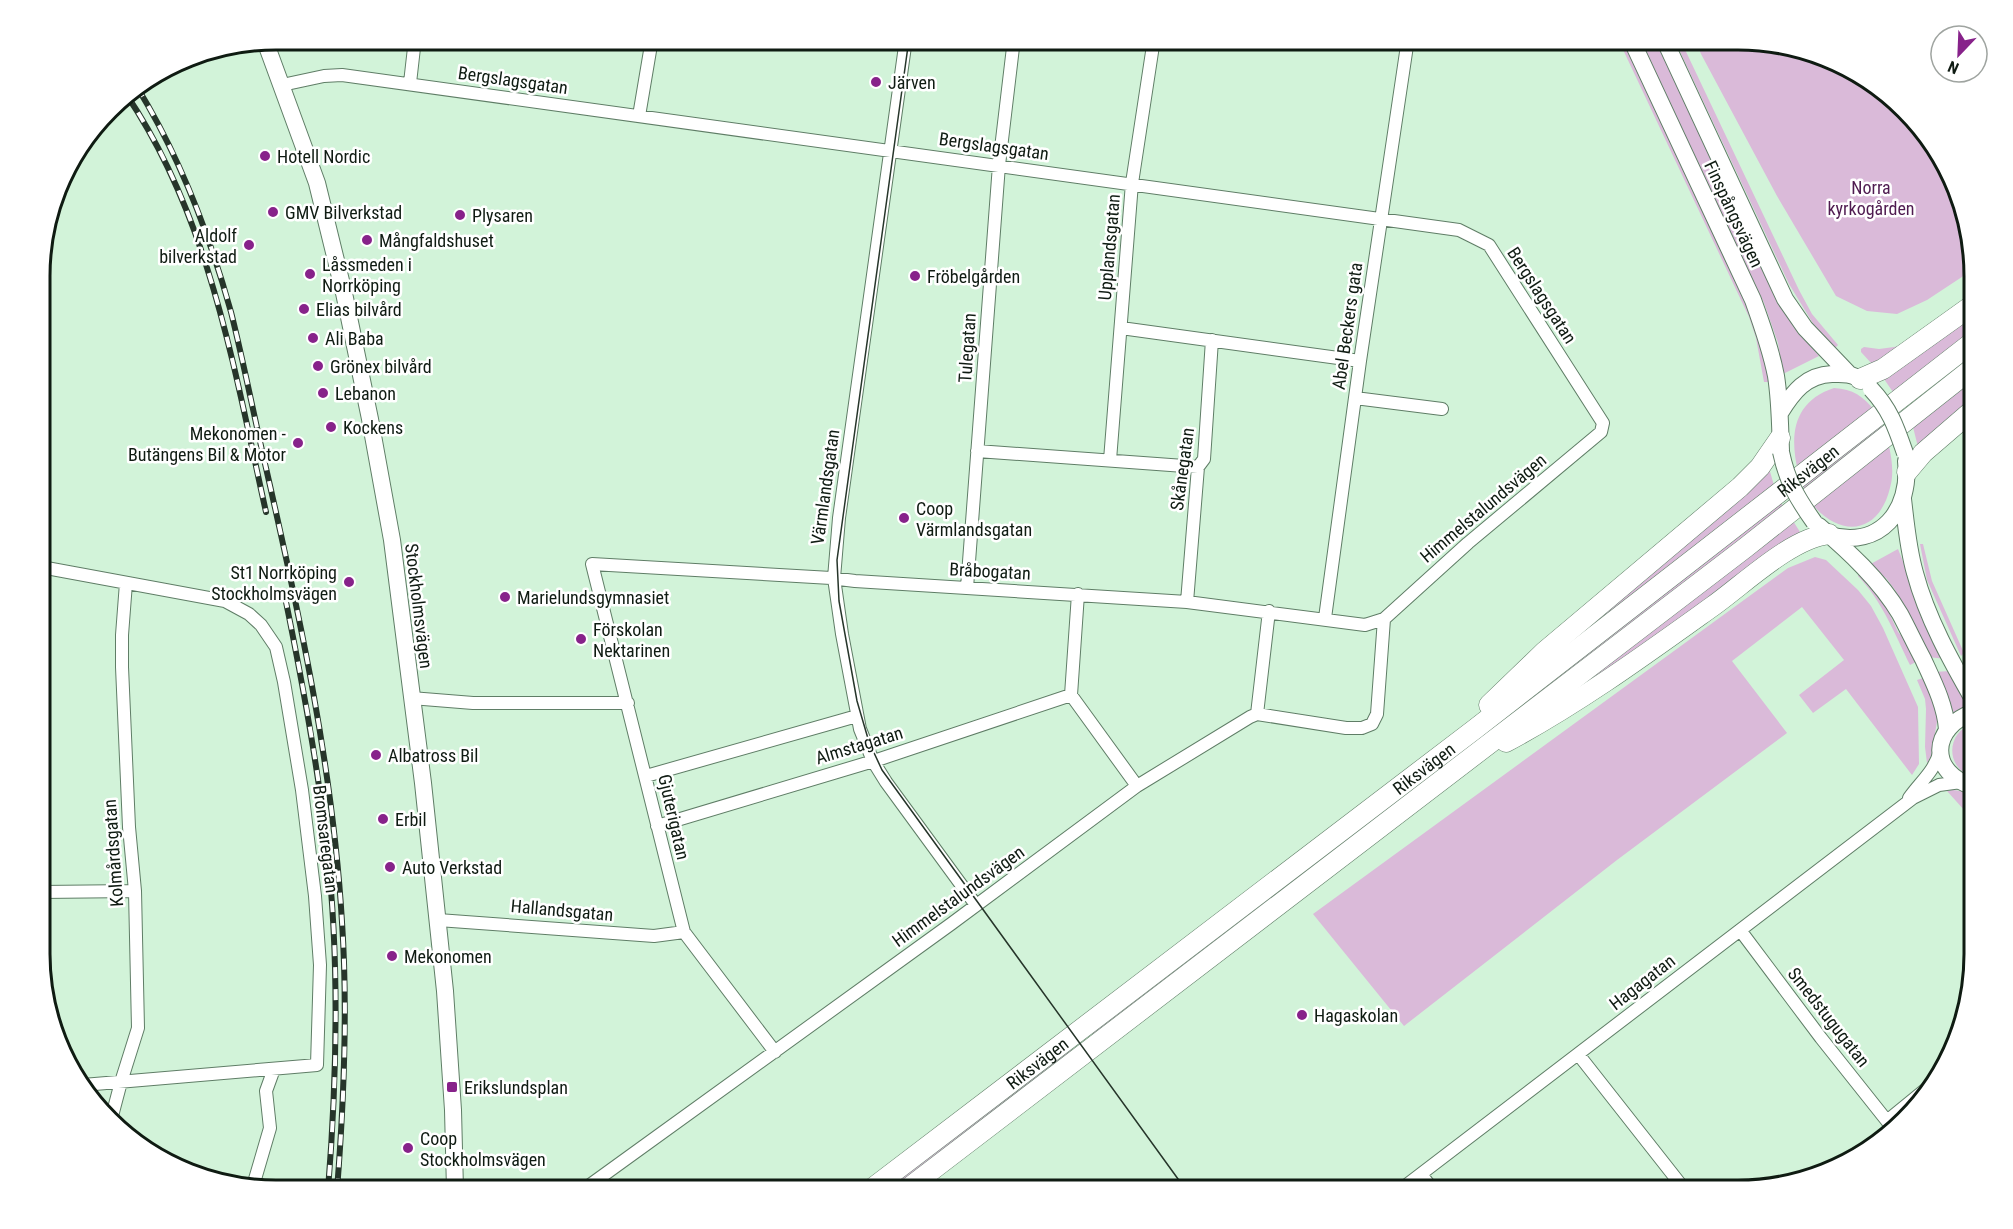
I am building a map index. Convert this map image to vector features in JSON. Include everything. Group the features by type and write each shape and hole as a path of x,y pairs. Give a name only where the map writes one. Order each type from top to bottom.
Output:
{"highway":[{"path":"1860,381 1893,362 1964,311"},
{"name":"Riksvägen","path":"883,1180 1451,748 1964,349"},
{"name":"Riksvägen","path":"919,1180 1745,548 1964,375"},
{"path":"1907,472 1923,453 1964,418"},
{"path":"1451,748 1494,700 1544,652 1740,487 1780,445"},
{"path":"1454,770 1547,720 1578,700 1716,604 1785,552 1811,538 1821,528"}],"main road":[{"name":"Stockholmsvägen","path":"268,50 317,183 344,293 392,540 423,783 445,991 453,1110 455,1180"},
{"name":"Finspångsvägen","path":"1635,50 1753,300 1776,377 1780,413"},
{"name":"Finspångsvägen","path":"1669,50 1785,299 1805,328 1860,381"},
{"path":"1964,683 1921,594 1910,556 1903,499 1907,472 1905,453 1892,417 1880,399 1860,381 1827,375 1807,380 1791,395 1780,413 1780,445 1785,474 1796,498 1821,528 1859,564 1886,594 1899,613 1945,712 1941,756 1943,763 1949,774 1964,783"},
{"path":"1821,528 1845,539 1859,538 1875,532 1891,520 1903,499"},
{"path":"1944,736 1955,720 1964,716"}],"street":[{"path":"411,83 414,50"},
{"path":"639,116 650,50"},
{"name":"Värmlandsgatan","path":"904,50 838,518 834,578 857,716 873,761 976,905"},
{"name":"Tulegatan","path":"967,588 999,165 1013,50"},
{"name":"Upplandsgatan","path":"1110,460 1132,183 1153,50"},
{"name":"Abel Beckers gata","path":"1325,618 1406,50"},
{"name":"Bergslagsgatan","path":"282,85 324,76 342,75 411,83 1459,230 1488,245 1603,423"},
{"path":"1121,328 1360,361"},
{"name":"Skånegatan","path":"1187,602 1197,467 1204,459 1212,340"},
{"path":"1355,398 1442,409"},
{"name":"Himmelstalundsvägen","path":"1384,619 1468,543 1601,432 1603,423"},
{"path":"977,452 1197,467"},
{"name":"Bråbogatan","path":"592,564 1187,602 1325,618 1365,625 1384,619"},
{"name":"Gjuterigatan","path":"592,564 684,932 775,1052"},
{"path":"49,569 126,584"},
{"name":"Bromsaregatan","path":"126,584 225,601 249,614 261,625 276,647 302,790 315,896 320,965 317,1065 274,1069"},
{"name":"Kolmårdsgatan","path":"113,1110 138,1028 135,891 129,827 122,667 126,584"},
{"path":"1078,594 1071,695 1137,786"},
{"path":"1269,611 1257,714 1346,728 1362,728 1372,724 1377,714 1384,619"},
{"name":"Almstagatan","path":"657,826 873,761 1071,695"},
{"path":"411,698 472,703 628,703"},
{"name":"Himmelstalundsvägen","path":"597,1180 1137,786 1257,714"},
{"path":"646,776 857,716"},
{"name":"Hagagatan","path":"1905,804 1919,784 1931,773 1944,736"},
{"name":"Hagagatan","path":"1413,1180 1905,804 1939,784 1964,785"},
{"path":"49,892 135,891"},
{"name":"Hallandsgatan","path":"438,920 654,936 684,932"},
{"name":"Smedstugugatan","path":"1740,930 1821,1038 1888,1122"},
{"path":"1578,1054 1677,1180"},
{"path":"92,1084 274,1069 266,1092 270,1128 255,1179"},
{"path":"1421,1174 1426,1180"}],"green space":[{"path":"1623,50 1629,50 1751,311 1766,363 1768,382 1764,382 1756,338 1749,317"},
{"path":"1645,50 1662,50 1810,345 1819,356 1783,374 1778,343 1764,303"},
{"path":"1679,50 1685,50 1799,290 1812,314 1838,345 1835,348 1817,330 1789,284"},
{"name":"Norra kyrkogården","path":"1699,50 1752,50 1796,57 1810,61 1850,80 1887,106 1917,138 1946,189 1959,231 1964,276 1927,300 1897,314 1867,311 1836,296 1777,196"},
{"path":"1964,321 1964,339 1895,395 1884,379"},
{"path":"1907,344 1888,358 1872,364 1861,352 1864,347 1879,349"},
{"path":"1964,386 1964,406 1918,447 1913,427"},
{"path":"1834,388 1857,394 1875,411 1798,471 1794,444 1798,420 1810,401"},
{"path":"1882,424 1884,430 1805,492 1803,486"},
{"path":"1889,446 1892,467 1890,488 1885,503 1868,522 1858,526 1836,523 1824,516 1813,505"},
{"path":"1769,468 1775,489 1634,597 1522,678"},
{"path":"1781,503 1785,508 1094,1035 1091,1032"},
{"path":"1793,521 1802,535 1548,712 1546,709"},
{"path":"1920,544 1923,544 1932,581 1964,653 1961,656 1927,580"},
{"path":"1898,549 1946,659 1928,657 1895,590 1886,578 1867,566"},
{"path":"1815,557 1826,560 1858,590 1871,606 1883,628 1918,707 1919,764 1912,775 1846,689 1813,713 1799,695 1844,660 1802,607 1732,661 1787,733 1617,860 1404,1026 1313,914 1788,568"},
{"path":"1859,572 1883,600 1898,632 1910,645 1918,661 1910,665 1881,607 1858,576"},
{"path":"1950,671 1964,700 1964,707 1952,713 1934,672"},
{"path":"1926,677 1938,716 1931,756 1927,763 1925,699 1917,680"},
{"path":"1964,728 1964,773 1953,759 1952,750 1958,734"},
{"path":"1947,791 1961,791 1964,794 1964,810"},
{"path":"1070,1049 1072,1052 905,1180 896,1180"}],"tram line":[{"path":"907,50 837,560 839,601 857,701 869,742 882,770 1179,1180"}],"railway":[{"path":"141,94 167,141 192,196 231,312 303,637 331,807 342,922 345,989 344,1056 338,1180"},
{"path":"131,102 155,142 179,192 199,243 230,350 266,512"},
{"path":"285,597 314,754 331,891 336,1020 329,1180"}],"place":[{"name":"Järven","path":"876,82"},
{"name":"Hotell Nordic","path":"265,156"},
{"name":"GMV Bilverkstad","path":"273,212"},
{"name":"Plysaren","path":"460,215"},
{"name":"Mångfaldshuset","path":"367,240"},
{"name":"Aldolf bilverkstad","path":"249,245"},
{"name":"Låssmeden i Norrköping","path":"310,274"},
{"name":"Fröbelgården","path":"915,276"},
{"name":"Elias bilvård","path":"304,309"},
{"name":"Ali Baba","path":"313,338"},
{"name":"Grönex bilvård","path":"318,366"},
{"name":"Lebanon","path":"323,393"},
{"name":"Kockens","path":"331,427"},
{"name":"Mekonomen - Butängens Bil & Motor","path":"298,443"},
{"name":"Coop Värmlandsgatan","path":"904,518"},
{"name":"St1 Norrköping Stockholmsvägen","path":"349,582"},
{"name":"Marielundsgymnasiet","path":"505,597"},
{"name":"Förskolan Nektarinen","path":"581,639"},
{"name":"Albatross Bil","path":"376,755"},
{"name":"Erbil","path":"383,819"},
{"name":"Auto Verkstad","path":"390,867"},
{"name":"Mekonomen","path":"392,956"},
{"name":"Hagaskolan","path":"1302,1015"},
{"name":"Erikslundsplan","path":"452,1087"},
{"name":"Coop Stockholmsvägen","path":"408,1148"}]}
